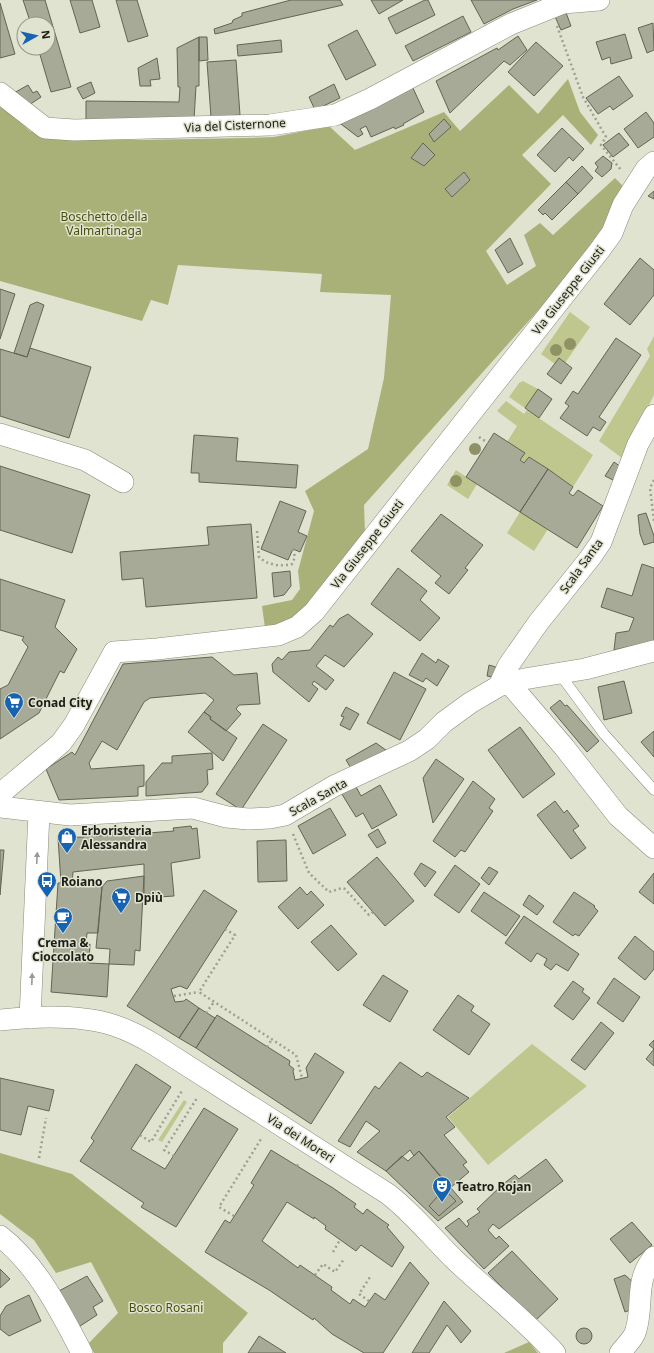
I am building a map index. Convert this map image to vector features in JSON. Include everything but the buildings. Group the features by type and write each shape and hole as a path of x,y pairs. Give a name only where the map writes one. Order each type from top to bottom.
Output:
{"street":[{"name":"Via del Cisternone","path":"0,93 45,128 74,130 270,125 335,115 370,99 511,24 550,7 563,3 599,0"},
{"name":"Via Giuseppe Giusti","path":"0,794 61,744 74,725 114,652 164,649 278,635 297,626 314,612 612,234 623,205 634,186 646,169 654,162"},
{"name":"Scala Santa","path":"504,685 508,666 538,623 601,542 638,444 654,415"},
{"path":"0,434 85,460 123,482"},
{"name":"Scala Santa","path":"0,807 70,815 193,808 227,817 248,820 285,815 334,786 408,751 426,739 444,722 470,703 504,685 559,674 654,651"},
{"path":"504,685 564,747 618,816 654,848"},
{"path":"30,1018 39,812"},
{"name":"Via dei Moreri","path":"0,1020 30,1018 82,1020 113,1025 127,1030 155,1045 399,1203 456,1261 535,1331 555,1353"},
{"path":"0,1236 18,1252 33,1269 64,1318 82,1353"},
{"path":"620,1353 636,1331 641,1285 645,1268 654,1257"}],"lane":[{"path":"559,674 604,734 654,790"}],"path":[{"path":"550,7 583,97 606,137 601,145 634,186"},
{"path":"654,480 650,488 654,521"},
{"path":"256,531 259,557 264,562 276,565 292,564 295,558 293,549"},
{"path":"285,815 309,873 329,892 342,888 345,889 369,915 373,912"},
{"path":"200,992 235,935 225,929"},
{"path":"174,996 200,992 296,1055 302,1078"},
{"path":"206,1013 214,1002"},
{"path":"267,1047 272,1039"},
{"path":"140,1135 151,1142 183,1089"},
{"path":"174,1156 164,1150 197,1098"},
{"path":"39,1158 46,1118"},
{"path":"234,1216 219,1207 261,1139"},
{"path":"297,1166 299,1162"},
{"path":"333,1252 340,1240"},
{"path":"315,1275 323,1264 335,1272 344,1259"},
{"path":"369,1301 359,1294 370,1277"}],"green space":[{"name":"Boschetto della Valmartinaga","path":"568,79 580,112 598,135 591,145 563,115 522,155 551,184 486,251 507,285 536,266 524,235 540,223 553,235 615,178 625,188 603,232 577,267 364,505 365,533 311,606 289,621 265,628 262,606 292,600 300,589 298,571 314,511 305,491 368,449 384,378 391,295 320,292 322,274 178,265 168,305 151,300 142,321 0,281 0,104 30,131 44,137 140,140 274,137 329,126 355,150 444,112 460,131 509,85 538,114"},
{"path":"570,312 590,327 565,363 555,364 541,354"},
{"path":"654,336 654,395 622,458 599,441 650,356 647,349"},
{"path":"523,381 538,389 525,408 509,397 519,383"},
{"path":"506,401 524,414 527,410 593,455 573,487 529,457 524,463 520,460 525,453 507,442 517,426 497,411"},
{"path":"456,470 477,484 468,499 447,485"},
{"path":"520,512 548,529 534,551 507,533"},
{"path":"532,1044 587,1086 488,1165 448,1117"},
{"path":"184,1100 187,1102 162,1142 158,1140"},
{"name":"Bosco Rosani","path":"0,1153 72,1174 248,1313 223,1343 223,1353 94,1353 89,1343 118,1313 91,1262 56,1273 34,1240 0,1214"},
{"path":"529,1342 538,1353 504,1353"}],"place":[{"name":"Conad City","path":"14,719"},
{"name":"Erboristeria Alessandra","path":"67,854"},
{"name":"Roiano","path":"47,898"},
{"name":"Dpiù","path":"121,914"},
{"name":"Crema & Cioccolato","path":"63,934"},
{"name":"Teatro Rojan","path":"442,1203"}]}
